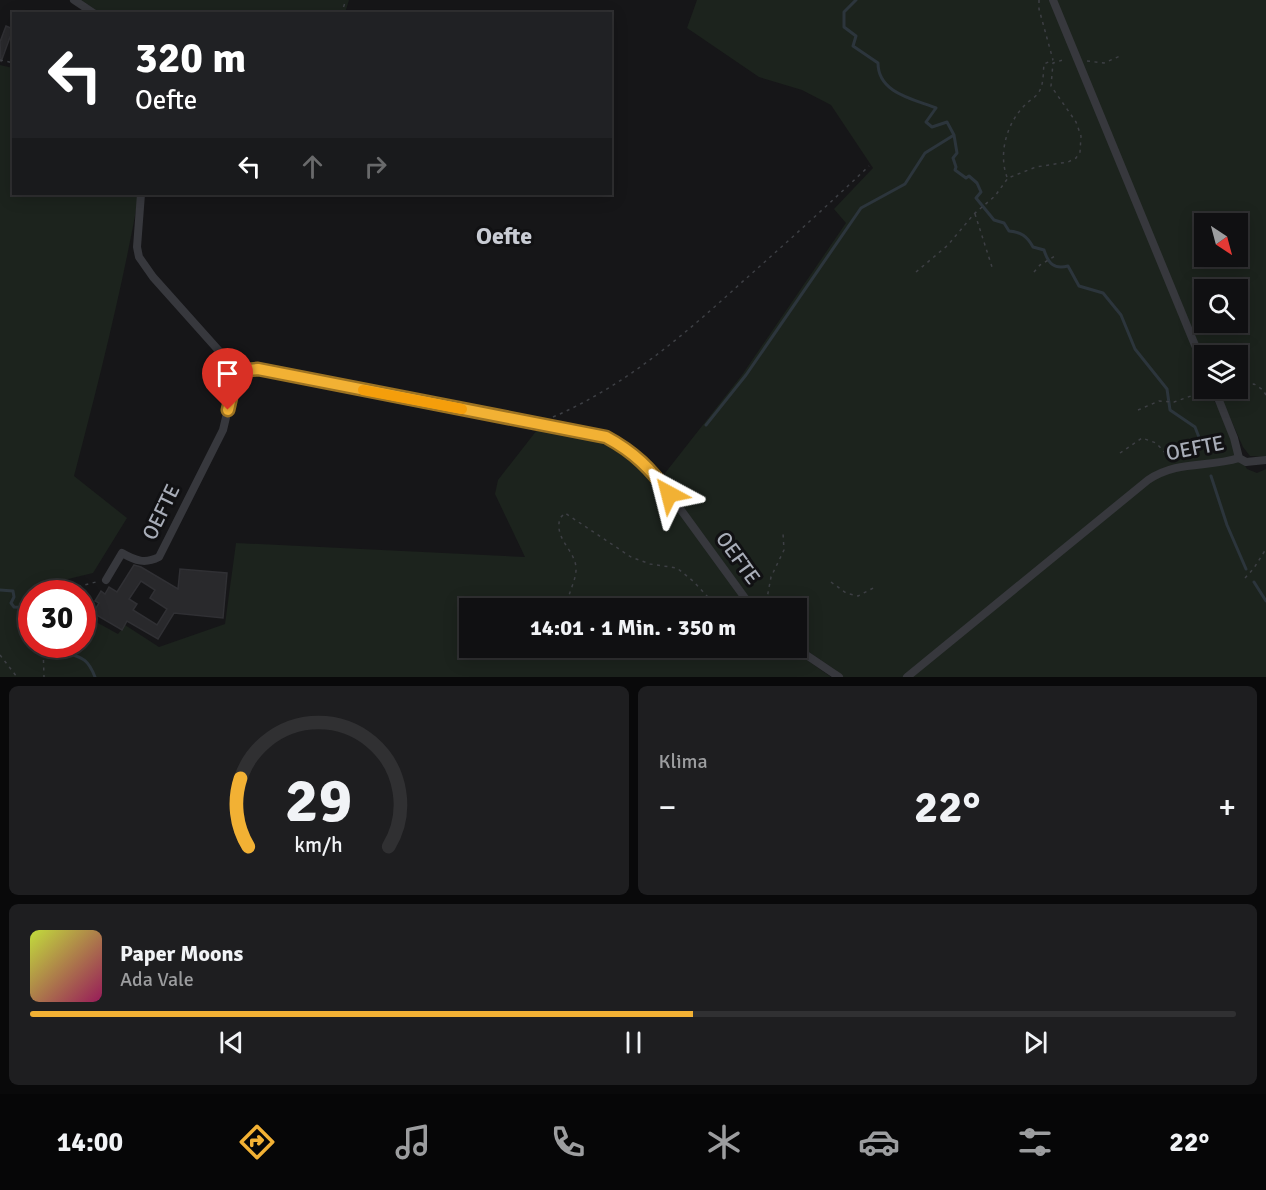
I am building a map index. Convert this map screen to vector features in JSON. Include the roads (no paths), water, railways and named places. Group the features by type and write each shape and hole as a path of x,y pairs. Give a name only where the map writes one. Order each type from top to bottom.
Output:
{"street":[{"path":"74,0 92,12"},
{"path":"1053,0 1195,345"},
{"path":"141,195 137,247 139,257 153,278 237,371"},
{"name":"OEFTE","path":"106,579 122,554 136,561 149,561 159,557 223,430 237,371 258,369 606,437 635,454 657,477 745,598"},
{"name":"OEFTE","path":"1219,399 1234,438 1239,458 1246,462 1266,460"},
{"name":"OEFTE","path":"907,677 1157,474 1177,466 1230,461 1239,458"},
{"path":"807,655 839,677"}],"waterway":[{"path":"856,0 844,12 844,27 856,36 853,46 878,63 880,73 890,88 908,98 936,108 926,122 932,127 947,122 954,135 957,153 953,158 955,170 966,178 969,176 977,183 981,192 976,198 994,220 1004,223 1009,231 1023,235 1033,247 1044,250 1047,259 1055,266 1068,266 1079,286 1103,293 1121,315 1135,349 1167,389 1170,410 1195,427 1202,445"},
{"path":"706,425 746,375 861,208 905,184 925,153 954,135"},
{"path":"1211,476 1227,525 1246,569"},
{"path":"1254,582 1266,601"},
{"path":"0,590 13,591 14,597 11,603 14,607 18,607"},
{"path":"81,658 90,666 95,677"}],"district":[{"name":"Oefte","path":"504,236"}]}
